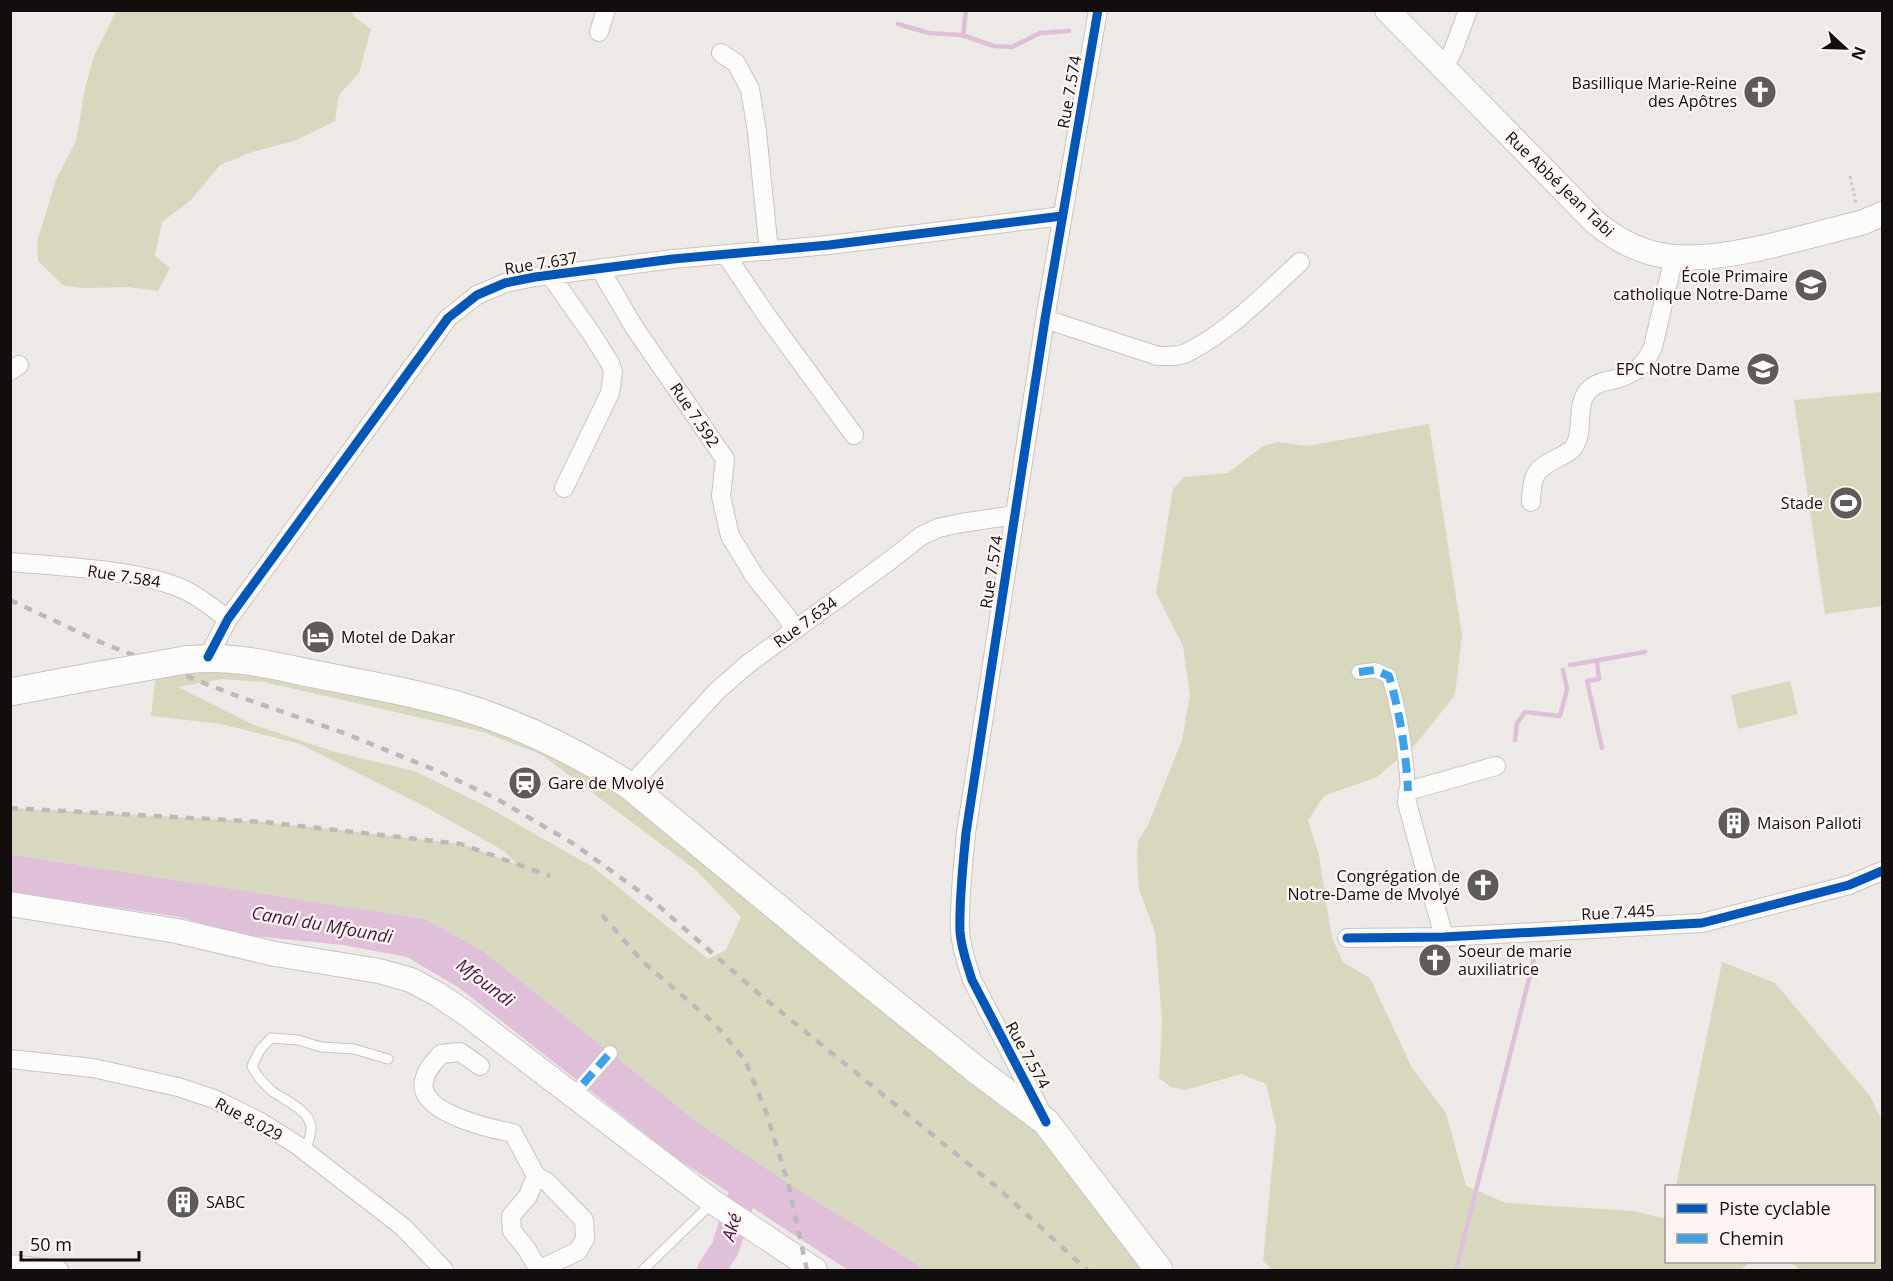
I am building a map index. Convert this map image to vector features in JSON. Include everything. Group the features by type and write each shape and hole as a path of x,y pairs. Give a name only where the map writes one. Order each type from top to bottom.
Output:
{"main road":[{"name":"Rue Abbé Jean Tabi","path":"1387,10 1596,223 1613,237 1652,252 1674,257 1714,256 1764,246 1872,218"},
{"path":"10,692 196,658 254,661 455,704 522,728 604,769 630,786 871,985 979,1072 1046,1122 1159,1270"},
{"path":"10,904 177,931 275,954 379,971 411,980 464,1012 713,1202 815,1270"}],"street":[{"path":"599,32 606,10"},
{"name":"Rue 7.574","path":"1046,1122 972,981 964,957 960,930 966,833 1045,319 1098,10"},
{"path":"1444,68 1468,10"},
{"path":"721,53 736,63 750,89 756,123 769,251"},
{"name":"Rue 7.637","path":"196,658 228,619 448,318 477,295 505,282 550,275 840,244 1062,216"},
{"path":"726,255 767,316 854,435"},
{"path":"1531,502 1536,472 1546,463 1574,449 1579,437 1582,402 1585,395 1599,383 1628,376 1640,369 1648,358 1653,347 1674,257"},
{"path":"1045,319 1158,356 1174,357 1189,352 1222,330 1256,303 1300,262"},
{"name":"Rue 7.592","path":"600,269 634,327 725,459 721,496 730,536 755,577 788,618 794,631"},
{"path":"550,275 591,333 610,363 613,372 610,393 564,488"},
{"name":"Rue 7.634","path":"630,786 717,691 749,663 921,536 938,528 1015,515"},
{"name":"Rue 7.584","path":"10,562 110,572 163,582 195,596 228,619"},
{"path":"1359,672 1375,670 1389,676 1406,760 1407,803 1444,937"},
{"path":"1408,791 1496,766"},
{"name":"Rue 7.445","path":"1347,938 1444,937 1702,923 1849,885 1882,871"},
{"path":"480,1066 460,1052 441,1054 430,1066 423,1083 426,1095 445,1111 470,1123 513,1133 536,1176 547,1182 584,1220 585,1239 578,1251 538,1270 526,1248 512,1231 510,1216 528,1196 536,1176"},
{"path":"584,1084 610,1053"},
{"name":"Rue 8.029","path":"10,1059 93,1068 178,1087 214,1099 259,1121 305,1152 403,1227 444,1270"},
{"path":"10,1264 59,1270"}],"lane":[{"path":"305,1152 311,1129 310,1122 303,1112 271,1090 256,1074 252,1066 260,1050 271,1038 298,1040 321,1047 354,1049 388,1059"},
{"path":"643,1270 713,1202"}],"path":[{"path":"1850,176 1872,218"}],"green space":[{"path":"116,11 351,11 356,18 371,29 359,73 339,95 335,121 294,141 252,152 220,165 191,200 162,222 155,256 170,268 158,291 128,287 83,288 63,285 38,261 37,242 56,180 76,141 85,88 94,56"},
{"name":"Stade","path":"1882,392 1882,606 1825,614 1794,400"},
{"path":"1429,424 1462,635 1455,695 1416,744 1377,777 1324,796 1308,820 1319,856 1332,938 1343,962 1370,978 1412,1068 1446,1113 1466,1186 1506,1203 1634,1211 1665,1219 1665,1263 1749,1263 1741,1270 1273,1270 1263,1261 1276,1127 1266,1084 1241,1074 1185,1090 1171,1087 1159,1078 1162,1021 1155,932 1139,889 1137,857 1138,841 1148,825 1182,740 1190,695 1183,646 1156,593 1173,489 1184,477 1228,473 1263,446 1277,442 1307,446"},
{"path":"233,658 557,745 1046,1122 1159,1270 923,1270 701,1125 482,950 425,919 11,854 10,808 264,822 375,834 461,844 517,864 504,851 424,806 300,744 221,724 151,716 157,665","holes":["222,679 264,682 483,732 542,755 697,871 741,917 726,950 708,959 593,867 484,805 414,771 335,752 252,724 178,687"]},
{"path":"1790,681 1798,714 1738,729 1731,695"},
{"path":"1722,962 1775,983 1870,1096 1882,1121 1882,1270 1801,1270 1790,1263 1875,1263 1875,1185 1676,1185"}],"water":[{"path":"10,854 425,919 482,950 701,1125 923,1270 848,1270 679,1160 458,987 407,957 343,945 235,934 180,917 11,892"}],"waterway":[{"path":"963,36 966,10"},
{"path":"898,24 929,33 962,35 994,46 1012,47 1040,33 1069,31"},
{"path":"1570,665 1645,652"},
{"path":"1597,661 1599,679 1587,681 1602,748"},
{"path":"1515,740 1517,723 1525,712 1560,716 1567,689 1563,670"},
{"path":"1456,1270 1536,951"},
{"name":"Aké","path":"711,1270 725,1249 747,1180"}],"railway":[{"path":"10,600 100,642 237,696 344,733 440,772 499,800 574,844 653,901 759,994 998,1188 1087,1270"},
{"path":"10,808 264,822 461,844 550,876"},
{"path":"602,915 642,961 713,1022 745,1060 765,1109 788,1183 807,1270"}],"marked path":[{"path":"1359,672 1375,670 1389,676 1402,733 1408,791"},
{"path":"583,1084 610,1053"}],"cycle path":[{"path":"1046,1122 972,980 964,956 961,937 961,894 966,833 1045,319 1098,10"},
{"path":"208,657 228,619 448,318 477,295 505,283 535,277 673,259 829,245 1062,216"},
{"path":"1347,938 1444,937 1702,923 1849,885 1882,871"}],"place":[{"name":"Basillique Marie-Reine des Apôtres","path":"1760,92"},
{"name":"École Primaire catholique Notre-Dame","path":"1811,285"},
{"name":"EPC Notre Dame","path":"1763,369"},
{"name":"Stade","path":"1846,503"},
{"name":"Motel de Dakar","path":"318,637"},
{"name":"Gare de Mvolyé","path":"525,783"},
{"name":"Maison Palloti","path":"1734,823"},
{"name":"Congrégation de Notre-Dame de Mvolyé","path":"1483,885"},
{"name":"Soeur de marie auxiliatrice","path":"1435,960"},
{"name":"SABC","path":"183,1202"}],"water label":[{"name":"Canal du Mfoundi","path":"322,925"},
{"name":"Mfoundi","path":"485,983"}]}
